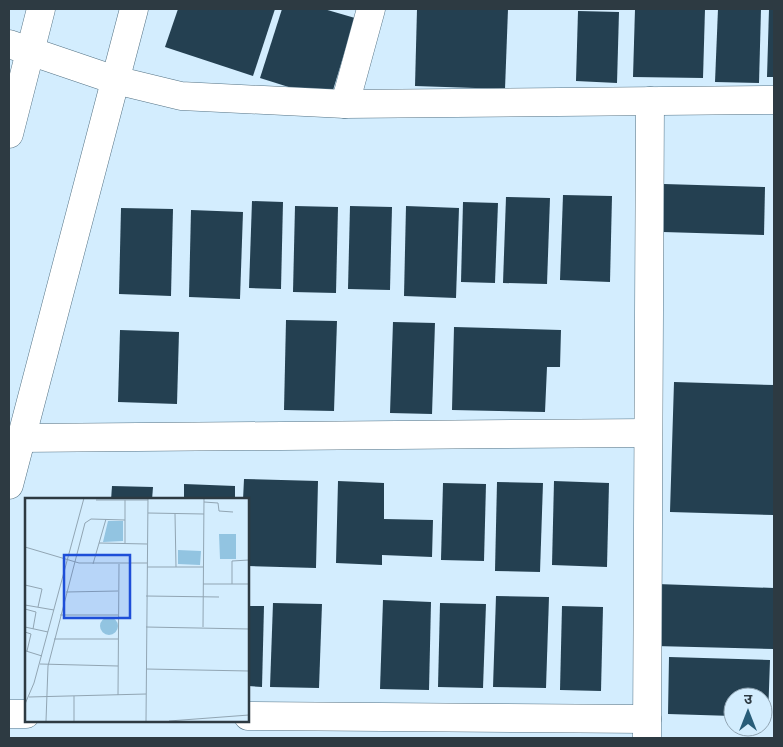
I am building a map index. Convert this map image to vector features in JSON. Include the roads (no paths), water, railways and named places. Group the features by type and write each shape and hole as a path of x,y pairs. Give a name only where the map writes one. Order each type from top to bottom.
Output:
{"street":[{"path":"9,134 19,48 42,9"},
{"path":"9,485 134,9"},
{"path":"345,104 371,9"},
{"path":"19,48 115,80 181,96 345,104 774,100"},
{"path":"249,716 647,728 650,102"},
{"path":"20,438 648,433"},
{"path":"9,714 25,714"}]}
